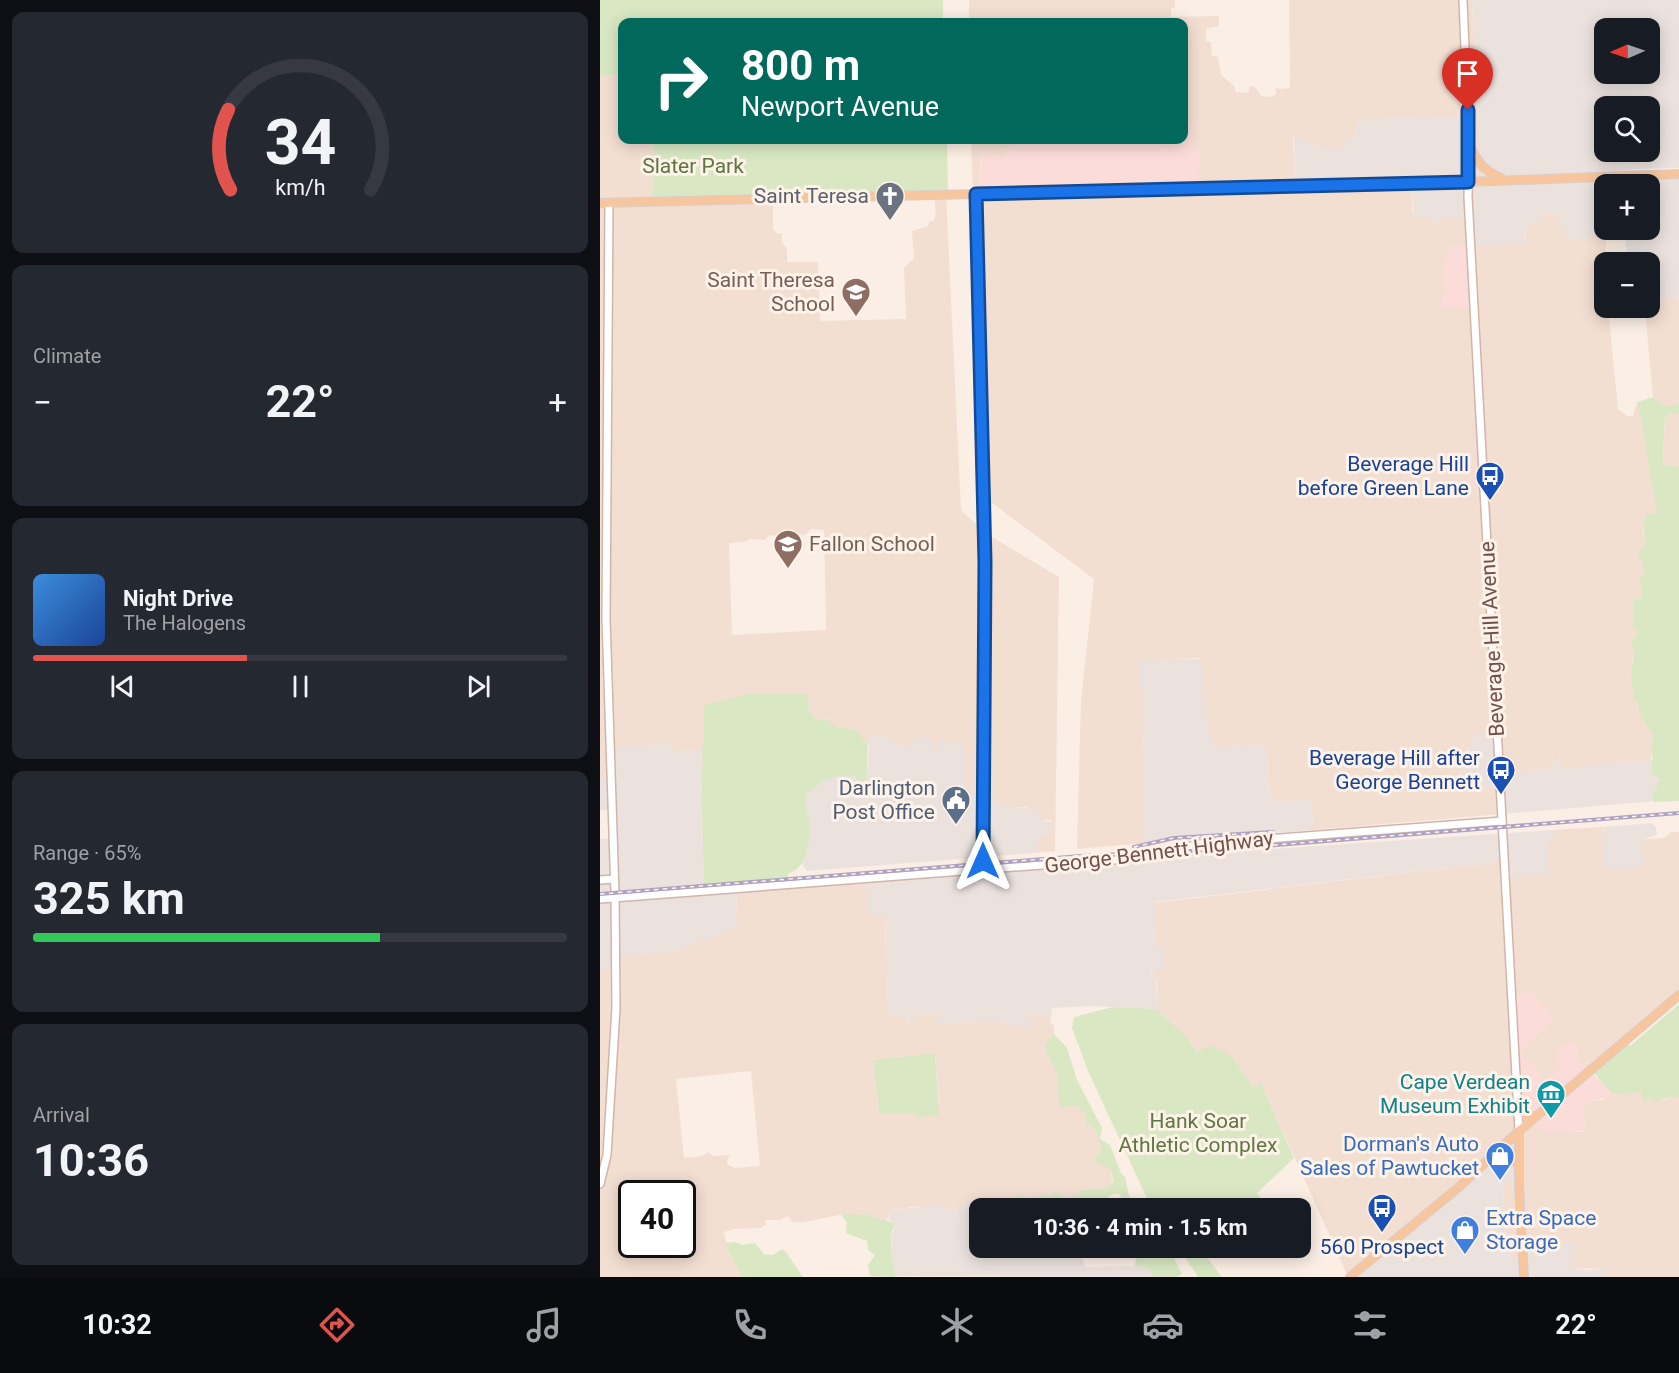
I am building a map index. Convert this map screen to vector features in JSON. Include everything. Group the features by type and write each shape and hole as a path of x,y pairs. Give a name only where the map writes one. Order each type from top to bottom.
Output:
{"main road":[{"path":"1469,145 1479,164 1485,170 1505,180"},
{"path":"600,203 1468,182 1679,174"},
{"path":"1350,1277 1679,995"},
{"path":"1518,1109 1536,1118"},
{"name":"Beverage Hill Avenue","path":"1519,1131 1518,1167 1524,1277"},
{"path":"1500,1150 1512,1154 1518,1167"}],"street":[{"name":"Beverage Hill Avenue","path":"1463,0 1469,145 1468,182 1519,1131"},
{"path":"976,194 985,562 983,870"},
{"path":"600,1184 608,1155 615,1038 616,958 606,604 609,203"},
{"name":"George Bennett Highway","path":"600,899 1114,861 1201,844 1502,821"},
{"path":"600,880 614,879"}],"shaded area":[{"path":"969,0 1175,0 1175,7 1171,8 1171,17 1219,16 1219,26 1207,28 1206,41 1211,42 1212,56 1218,57 1221,75 1234,86 1236,92 1248,93 1250,86 1255,87 1261,96 1269,97 1276,95 1276,87 1290,88 1289,0 1472,0 1482,180 1470,180 1468,117 1358,119 1355,138 1344,149 1336,150 1331,147 1323,149 1293,137 1295,185 1413,183 1412,211 1440,218 1471,216 1526,241 1526,227 1549,212 1558,215 1565,230 1594,235 1594,240 1606,240 1605,252 1594,252 1594,318 1609,318 1618,409 1627,416 1633,416 1638,400 1657,511 1643,528 1645,544 1642,558 1644,569 1641,583 1642,593 1640,598 1632,601 1638,634 1631,640 1634,652 1632,663 1634,698 1639,706 1639,714 1653,733 1651,762 1632,761 1572,768 1563,767 1552,756 1554,767 1502,774 1473,737 1470,755 1463,774 1463,788 1501,787 1503,814 1312,830 1313,817 1310,800 1272,802 1268,782 1267,753 1264,745 1213,748 1208,733 1200,658 1140,660 1144,753 1144,843 1077,849 1081,702 1094,579 984,497 971,144 1010,144 1006,156 981,156 978,192 1196,174 1200,151 1193,150 1193,123 1188,123 1188,18 969,18","holes":["1473,246 1447,291 1448,247"]},
{"path":"1472,0 1679,0 1679,168 1635,169 1594,174 1594,235 1587,239 1566,240 1565,230 1558,225 1558,215 1549,212 1541,217 1539,222 1526,227 1525,243 1473,246 1471,216 1440,218 1438,224 1433,224 1429,218 1413,216 1413,183 1295,185 1294,137 1304,137 1308,140 1309,145 1323,149 1332,147 1336,150 1344,148 1345,139 1355,138 1358,119 1468,117 1470,180 1482,180"},
{"path":"618,75 618,144 654,144 652,199 773,199 773,229 776,233 782,234 782,242 787,249 787,262 818,262 820,321 906,319 904,268 914,258 912,231 928,226 930,221 934,221 936,214 934,195 946,194 961,510 985,533 1059,577 1055,851 1034,853 1039,848 1034,843 1041,835 1048,834 1053,828 1051,820 1041,820 1027,807 1008,807 1003,803 986,802 967,794 933,748 868,745 857,730 836,727 827,719 815,719 809,710 808,693 756,694 704,705 704,740 701,750 672,751 671,743 612,776 600,777 600,76","holes":["811,529 824,530 826,630 732,635 729,543 744,542 750,539 766,540 767,537 773,535 781,537 805,535"]},
{"path":"1188,123 1193,123 1193,149 1200,151 1201,170 1196,174 1200,177 1200,188 978,193 982,154 1005,156 1004,150 1010,148 1010,144 1188,144"},
{"path":"1679,174 1679,297 1660,300 1660,252 1627,252 1626,240 1660,240 1660,175"},
{"path":"1473,246 1475,307 1442,307 1442,295 1447,291 1443,288 1443,261 1447,258 1447,247"},
{"path":"1679,297 1679,404 1670,406 1658,403 1653,398 1646,318 1660,318 1660,300"},
{"path":"1670,414 1679,414 1679,467 1663,464 1665,418"},
{"path":"1201,659 1208,733 1213,748 1264,745 1267,753 1268,782 1272,802 1310,799 1313,817 1312,830 1144,843 1144,753 1139,660"},
{"path":"877,733 898,743 901,747 910,746 914,739 921,736 931,739 936,751 938,742 964,743 967,794 985,794 986,802 1003,803 1008,807 1039,809 1039,818 1053,822 1053,828 1048,834 1041,835 1039,842 1034,843 1039,849 1034,853 995,856 986,854 984,857 807,871 802,864 808,850 804,807 806,794 825,778 855,776 868,767 870,736"},
{"path":"1479,734 1499,734 1502,774 1554,767 1552,754 1563,767 1571,768 1632,761 1651,762 1652,774 1660,779 1654,801 1503,814 1501,787 1463,788 1463,774 1459,760 1461,756 1469,754 1468,748 1473,737"},
{"path":"671,743 672,751 701,750 701,757 704,757 704,764 701,768 704,890 737,889 738,926 681,949 656,954 618,957 617,970 600,969 600,839 614,838 613,810 600,810 600,777 612,776 613,747"},
{"path":"1652,823 1657,835 1643,839 1640,849 1643,852 1643,867 1605,871 1601,834 1604,832 1603,827"},
{"path":"1603,827 1605,871 1640,849 1643,839 1664,838 1671,832 1679,832 1679,995 1589,1071 1575,1056 1578,1052 1544,1081 1519,1053 1554,1020 1530,993 1513,995 1513,1025 1530,1124 1578,1132 1586,1131 1582,1108 1590,1101 1603,1100 1610,1095 1610,1092 1614,1094 1639,1088 1649,1098 1664,1100 1679,1097 1679,1277 1607,1277 1604,1269 1570,1268 1568,1266 1573,1244 1525,1246 1524,1257 1512,1258 1506,1250 1503,1182 1520,1181 1520,1169 1348,1277 1262,1084 1252,1085 1233,1057 1197,1053 1187,1037 1157,1009 1157,982 1151,971 1154,969 1156,947 1154,903 1505,861 1550,874 1547,864 1547,844 1549,840 1555,838 1552,830"},
{"path":"1552,830 1556,838 1549,840 1547,844 1547,864 1551,875 1511,877 1507,874 1504,861 1155,902 1156,946 1160,945 1163,948 1163,966 1161,969 1151,971 1151,974 1156,975 1157,1009 1093,1006 1052,1008 1051,1016 1030,1014 1029,1026 1019,1028 1017,1024 1006,1025 1004,1022 991,1020 939,1025 936,1013 914,1016 914,1022 911,1024 903,1016 890,1016 887,1013 885,916 867,915 866,879"},
{"path":"866,879 885,916 887,1013 890,1016 904,1016 909,1023 914,1016 937,1013 939,1025 991,1020 1004,1022 1006,1025 1017,1024 1030,1014 1051,1016 1050,1022 1054,1026 1054,1036 1044,1047 1073,1106 1083,1111 1094,1128 1101,1151 1111,1169 1112,1185 1106,1189 1082,1191 1075,1196 1065,1197 1058,1192 1044,1198 1021,1196 1016,1198 969,1198 969,1206 965,1202 962,1208 953,1211 916,1206 893,1208 886,1221 876,1220 869,1214 849,1213 804,1222 792,1222 788,1216 779,1220 765,1220 766,1224 761,1228 733,1229 724,1232 728,1251 741,1275 745,1277 600,1277 600,969 617,970 617,957 656,954 681,949 737,926 737,889","holes":["935,1053 939,1104 911,1113 879,1113 873,1060","751,1071 760,1166 735,1168 728,1165 727,1160 730,1155 713,1156 708,1152 702,1156 684,1158 676,1079"]},
{"path":"1530,993 1554,1020 1519,1053 1537,1068 1537,1073 1544,1081 1560,1067 1556,1062 1556,1050 1562,1045 1573,1042 1579,1050 1575,1056 1610,1091 1609,1097 1590,1101 1582,1108 1586,1131 1542,1131 1531,1124 1519,1132 1513,995"},
{"path":"1498,1151 1512,1153 1520,1181 1503,1183 1506,1250 1510,1251 1512,1258 1524,1256 1525,1246 1573,1243 1575,1262 1569,1263 1568,1266 1586,1270 1606,1269 1607,1277 1349,1277"},
{"path":"965,1202 968,1202 969,1258 1083,1258 1085,1267 1138,1264 1151,1271 1153,1277 894,1276 891,1235 896,1225 888,1219 893,1208 941,1205 953,1211 962,1208"}],"green space":[{"path":"600,0 943,0 943,18 618,18 618,75 600,76"},
{"name":"Slater Park","path":"654,144 947,144 948,194 652,202"},
{"path":"1654,398 1665,405 1679,404 1679,414 1670,414 1665,418 1663,464 1679,467 1679,801 1654,802 1652,799 1660,779 1652,774 1653,734 1639,714 1631,676 1634,652 1631,640 1638,633 1632,624 1634,619 1632,601 1640,598 1642,593 1639,578 1643,576 1642,561 1637,553 1645,544 1644,525 1647,514 1657,513 1638,402"},
{"path":"751,693 808,693 809,710 815,719 827,720 836,727 857,730 868,745 866,786 859,783 855,776 833,777 806,794 809,821 807,852 800,865 788,874 787,885 704,891 701,768 704,764 701,750 704,740 704,705"},
{"path":"1679,1004 1679,1097 1657,1101 1649,1098 1643,1101 1641,1092 1614,1094 1610,1092 1592,1071 1625,1041 1630,1046"},
{"name":"Hank Soar Athletic Complex","path":"1113,1007 1157,1009 1187,1037 1197,1053 1209,1045 1233,1057 1252,1085 1262,1084 1294,1158 1257,1193 1260,1198 1147,1198 1088,1071 1072,1028 1074,1017"},
{"path":"1054,1034 1067,1048 1077,1080 1102,1128 1100,1139 1110,1145 1121,1173 1125,1177 1130,1198 1121,1198 1119,1194 1113,1194 1108,1198 1037,1198 1040,1195 1050,1196 1056,1191 1069,1197 1085,1190 1106,1189 1113,1182 1111,1169 1093,1159 1101,1151 1100,1143 1095,1131 1086,1123 1085,1114 1077,1106 1060,1107 1057,1074 1044,1047"},
{"path":"935,1053 939,1115 919,1117 911,1113 879,1113 873,1060"},
{"path":"869,1214 896,1225 891,1238 895,1277 870,1276 868,1265 875,1255 868,1250 867,1241 846,1233 847,1222 841,1215"},
{"path":"735,1242 743,1245 755,1243 764,1254 773,1255 782,1249 803,1277 745,1277 741,1275 726,1243"},
{"path":"1174,1258 1182,1274 1176,1277 1153,1277 1151,1271 1135,1265 1136,1259"},
{"path":"1186,1258 1208,1258 1222,1277 1198,1277"}],"railway":[{"path":"600,894 1081,856 1212,850 1679,813"},
{"path":"1134,847 1174,838 1273,832"}],"place":[{"name":"Saint Teresa","path":"890,222"},
{"name":"Saint Theresa School","path":"856,318"},
{"name":"Beverage Hill before Green Lane","path":"1490,502"},
{"name":"Fallon School","path":"788,570"},
{"name":"Beverage Hill after George Bennett","path":"1501,796"},
{"name":"Darlington Post Office","path":"956,826"},
{"name":"Cape Verdean Museum Exhibit","path":"1551,1120"},
{"name":"Dorman's Auto Sales of Pawtucket","path":"1500,1182"},
{"name":"560 Prospect","path":"1382,1234"},
{"name":"Extra Space Storage","path":"1465,1256"}],"route":[{"path":"983,861 985,562 976,194 1468,182 1468,110"}]}
